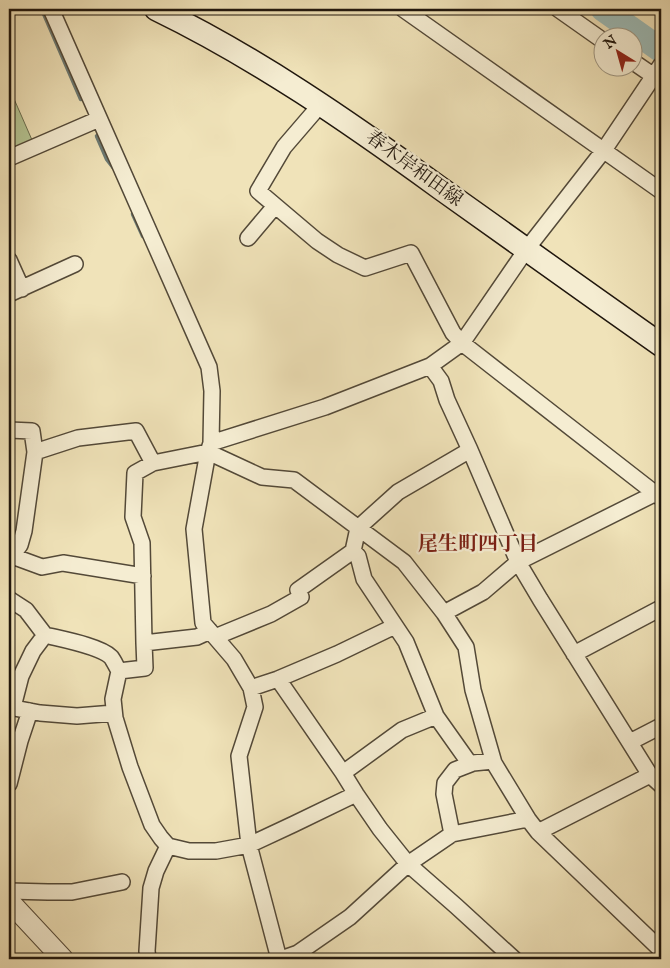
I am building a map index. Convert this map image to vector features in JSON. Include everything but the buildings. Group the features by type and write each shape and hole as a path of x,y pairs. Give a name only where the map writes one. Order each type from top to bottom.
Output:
{"main road":[{"name":"春木岸和田線","path":"156,9 182,21 254,62 322,104 661,345"}],"street":[{"path":"51,9 209,366 212,391 210,448 194,529 203,623 234,659 251,688 256,707 239,756 249,845 280,959 298,953 350,917 408,864 452,834 528,819"},
{"path":"403,9 661,191"},
{"path":"558,9 592,33"},
{"path":"119,671 145,668 142,543 133,517 135,473 153,463 210,448 325,407 430,366 462,344 526,250 604,150 658,73 642,66"},
{"path":"322,104 284,147 258,191 317,242 365,268 411,253 454,333 462,344 658,496 518,562 484,592 444,613"},
{"path":"9,158 99,119"},
{"path":"248,238 275,206"},
{"path":"9,260 15,292 75,264"},
{"path":"430,366 441,382 447,400 518,562 574,654 656,780 538,832"},
{"path":"9,430 32,431 36,452 24,531 20,545 10,558 42,567 63,563 143,576"},
{"path":"36,452 78,438 136,431 153,463"},
{"path":"210,448 262,477 294,480 404,562 444,613 466,647 473,690 494,764 528,819 538,832 661,950"},
{"path":"144,643 213,634 271,614 301,597 298,590 353,551 358,528 398,492 470,450"},
{"path":"353,551 358,556 364,579 406,642 436,716 470,764"},
{"path":"9,599 26,610 45,635 106,653 112,658 119,671 113,700 115,718 152,825 168,846 189,851 216,851 249,845 356,794"},
{"path":"574,654 661,608"},
{"path":"251,688 278,679 337,654 395,626"},
{"path":"45,635 33,651 20,676 11,707 40,713 77,716 114,713"},
{"path":"278,679 344,773 380,829 408,864 514,959"},
{"path":"9,784 30,711"},
{"path":"344,773 402,730 436,716"},
{"path":"630,742 661,726"},
{"path":"452,834 444,794 445,783 455,770 470,764 493,760"},
{"path":"148,959 151,888 156,871 168,846"},
{"path":"9,891 72,892 122,882"},
{"path":"9,901 64,959"}],"green space":[{"path":"11,92 32,140 9,151 9,93"}],"waterway":[{"path":"42,9 81,99"},
{"path":"603,9 661,50"},
{"path":"97,136 107,159 114,168"},
{"path":"133,214 143,236"}],"district":[{"name":"尾生町四丁目","path":"478,544"}]}
